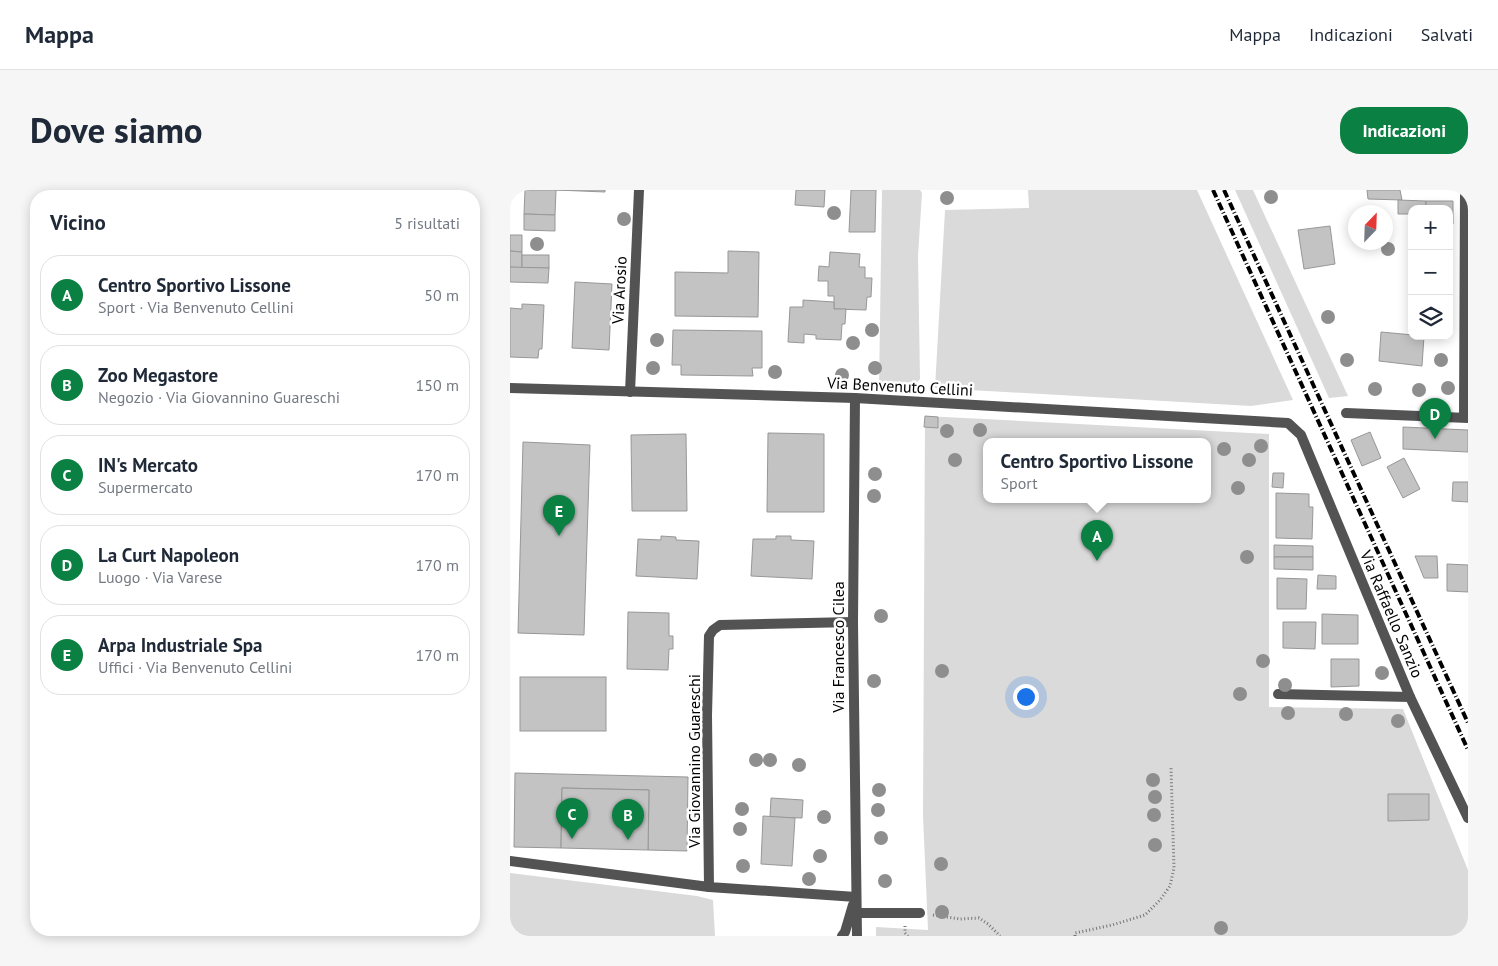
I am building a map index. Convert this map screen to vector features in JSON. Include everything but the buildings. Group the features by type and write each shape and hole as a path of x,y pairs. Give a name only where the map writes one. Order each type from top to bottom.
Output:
{"street":[{"name":"Via Arosio","path":"630,392 639,190"},
{"path":"1346,413 1466,417 1465,190"},
{"name":"Via Benvenuto Cellini","path":"510,388 855,398 1288,423"},
{"name":"Via Francesco Cilea","path":"855,398 853,622 856,897 854,913 857,936"},
{"name":"Via Raffaello Sanzio","path":"1288,423 1301,434 1410,696 1468,818"},
{"name":"Via Giovannino Guareschi","path":"710,887 707,715 709,636 720,625 853,622"},
{"path":"1278,694 1410,696"},
{"path":"510,861 710,887 856,897"},
{"path":"854,913 920,913"},
{"name":"Via Francesco Cilea","path":"842,936 854,913"}],"path":[{"path":"1075,936 1076,933 1118,923 1145,914 1160,900 1170,886 1174,868 1171,766"},
{"path":"920,913 960,919 979,918 1000,936"}],"shaded area":[{"path":"882,190 920,190 922,193 918,256 920,379 910,389 886,390 879,388"},
{"path":"1028,190 1197,190 1293,400 1251,406 935,388 945,210 1029,208"},
{"path":"1235,190 1253,190 1348,396 1329,398"},
{"path":"925,416 1269,434 1269,707 1403,709 1468,870 1468,936 876,936 876,927 928,930 923,816"},
{"path":"510,873 697,896 713,900 715,936 510,936"}],"railway":[{"path":"1213,190 1468,750"},
{"path":"1224,190 1468,723"}],"place":[{"name":"La Curt Napoleon","path":"1435,439"},
{"name":"Arpa Industriale Spa","path":"559,536"},
{"name":"Centro Sportivo Lissone","path":"1097,561"},
{"name":"IN's Mercato","path":"572,839"},
{"name":"Zoo Megastore","path":"628,840"}]}
